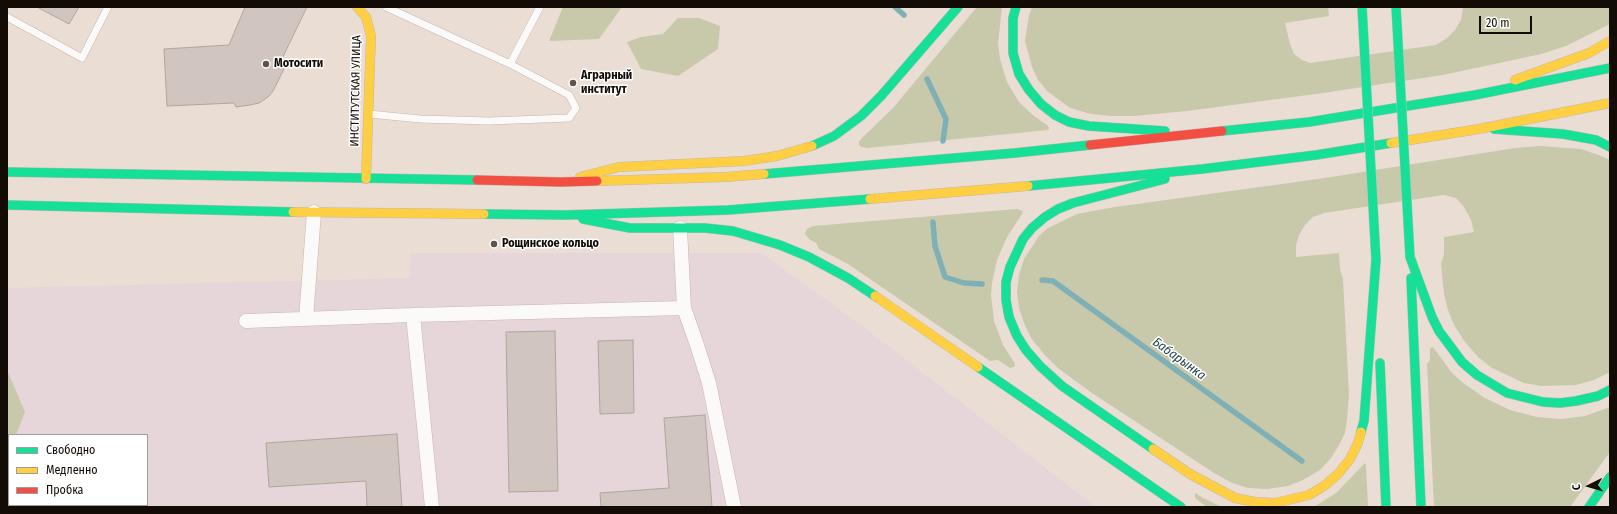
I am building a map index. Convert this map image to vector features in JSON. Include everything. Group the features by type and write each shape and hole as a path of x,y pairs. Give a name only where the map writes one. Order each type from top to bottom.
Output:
{"main road":[{"name":"ИНСТИТУТСКАЯ УЛИЦА","path":"357,7 366,17 371,36 366,179"},
{"path":"1016,7 1013,18 1012,37 1013,53 1019,74 1028,90 1041,104 1055,115 1069,122 1089,126 1200,134"},
{"path":"1362,7 1379,340"},
{"path":"1396,7 1410,256 1421,507"},
{"path":"561,182 619,167 744,161 778,156 812,146 834,136 861,116 881,96 955,9"},
{"path":"1475,95 1589,53 1610,41"},
{"path":"7,172 561,182 725,177 1015,153 1309,122 1475,95 1610,68"},
{"path":"7,205 314,212 566,215 728,210 823,204 1202,169 1316,155 1479,129 1610,103"},
{"path":"1479,129 1563,134 1596,140 1610,147"},
{"path":"1202,169 1073,203 1058,209 1045,217 1032,228 1023,239 1016,253 1006,282 1006,300 1009,317 1016,336 1040,366 1068,390 1190,474 1219,490 1235,498 1255,502 1275,503 1295,499 1309,495 1324,486 1338,474 1350,459 1358,443 1364,421 1376,260"},
{"path":"566,215 630,228 705,228 733,231 758,237 809,257 848,278 1180,507"},
{"path":"1410,256 1432,317 1439,331 1458,358 1477,375 1508,393 1543,402 1560,403 1576,401 1598,396 1610,390"},
{"path":"1380,356 1386,507"},
{"path":"1589,507 1610,477"}],"street":[{"path":"306,319 314,212"},
{"path":"680,228 684,308 709,383 734,507"},
{"path":"246,322 413,315 684,308"},
{"path":"413,315 432,507"}],"lane":[{"path":"7,17 82,58 108,7"},
{"path":"369,114 420,119 489,121 569,118 576,108 569,95 510,64 386,7"},
{"path":"510,64 540,7"}],"shaded area":[{"path":"411,253 761,253 861,325 1096,507 68,507 148,506 148,434 8,434 7,495 7,288 410,278"}],"green space":[{"path":"563,7 622,7 599,39 549,41"},
{"path":"977,7 1002,7 998,43 1000,59 1007,82 1019,102 1034,116 1047,125 1049,128 1048,130 868,148 861,147 859,142 862,138 893,108"},
{"path":"1032,7 1328,7 1329,16 1285,23 1294,54 1302,60 1310,63 1436,45 1447,38 1455,30 1461,20 1463,7 1610,7 1610,24 1566,46 1541,54 1443,75 1187,111 1134,116 1112,116 1091,114 1070,108 1047,91 1038,80 1032,67 1025,41 1029,15"},
{"path":"678,18 699,18 720,26 718,49 678,76 641,69 627,42 641,37 663,34"},
{"path":"1541,146 1581,149 1610,160 1610,372 1594,380 1576,385 1541,386 1524,383 1492,368 1478,357 1465,342 1454,325 1444,294 1441,264 1444,254 1444,237 1474,232 1471,220 1464,207 1456,198 1444,195 1324,213 1313,217 1305,225 1299,235 1296,245 1296,257 1339,253 1340,269 1343,279 1349,395 1347,419 1345,433 1331,458 1320,470 1303,480 1288,486 1267,489 1248,488 1232,483 1214,473 1092,393 1059,369 1044,354 1031,338 1019,308 1017,292 1019,275 1024,259 1039,236 1048,228 1077,214 1115,207 1318,179 1515,148"},
{"path":"1017,209 1023,211 1007,237 997,260 991,295 994,321 1003,345 1014,362 1015,366 1010,368 998,360 990,361 848,264 819,249 816,243 809,239 805,234 807,229 813,226"},
{"path":"1433,347 1452,373 1463,383 1485,398 1510,410 1537,417 1561,419 1585,416 1610,407 1610,452 1570,507 1434,507 1427,364 1430,360 1430,348"},
{"path":"7,370 25,412 16,434 8,434 7,450"},
{"path":"1365,463 1368,507 1314,507 1336,493"},
{"path":"1195,493 1222,507 1207,507 1195,498"}],"building":[{"path":"37,7 79,7 69,24"},
{"path":"245,7 307,7 278,67 284,69 273,91 268,97 259,103 236,107 234,103 167,106 164,49 229,45"},
{"path":"555,331 558,491 509,492 506,332"},
{"path":"633,340 634,413 600,414 598,341"},
{"path":"705,415 712,507 601,507 600,493 669,488 664,418"},
{"path":"397,434 402,507 367,507 366,481 269,487 266,443"}],"waterway":[{"name":"Бабарынка","path":"895,7 904,15"},
{"name":"Бабарынка","path":"927,79 946,119 943,141"},
{"name":"Бабарынка","path":"933,222 935,246 945,277 964,283 982,284"},
{"name":"Бабарынка","path":"1042,280 1053,281 1302,461"}],"traffic: fast":[{"path":"812,146 834,136 861,116 881,96 958,7"},
{"path":"1016,7 1013,18 1013,53 1019,74 1029,90 1041,104 1055,115 1069,122 1089,126 1165,131"},
{"path":"1362,7 1376,260"},
{"path":"1396,7 1410,257"},
{"path":"1222,131 1309,122 1475,95 1610,68"},
{"path":"1494,129 1563,134 1596,140 1610,147"},
{"path":"1028,186 1202,169 1316,155 1391,143"},
{"path":"764,174 1015,153 1090,145"},
{"path":"7,172 477,180"},
{"path":"1153,449 1062,386 1040,366 1026,350 1017,336 1009,317 1006,300 1006,282 1010,267 1023,239 1032,228 1045,217 1058,209 1073,203 1165,179"},
{"path":"484,214 566,215 728,210 870,199"},
{"path":"7,205 293,212"},
{"path":"583,219 630,228 705,228 733,231 780,245 809,257 848,278 875,296"},
{"path":"1410,257 1432,317 1439,331 1462,362 1477,375 1507,393 1543,402 1560,403 1576,401 1598,396 1610,390"},
{"path":"1361,432 1364,421 1376,260"},
{"path":"1411,278 1421,507"},
{"path":"1380,363 1386,507"},
{"path":"978,367 1181,507"},
{"path":"1589,507 1610,477"}],"traffic: slow":[{"path":"357,7 366,17 371,36 366,179"},
{"path":"1515,80 1589,53 1610,41"},
{"path":"1391,143 1479,129 1610,103"},
{"path":"580,177 619,167 744,161 777,156 812,146"},
{"path":"597,181 725,177 764,174"},
{"path":"870,199 1028,186"},
{"path":"293,212 484,214"},
{"path":"875,296 978,367"},
{"path":"1153,449 1190,474 1235,498 1255,502 1275,503 1309,495 1324,486 1338,474 1350,459 1358,443 1361,432"}],"traffic: jam":[{"path":"1090,145 1222,131"},
{"path":"477,180 561,182 597,181"}],"place":[{"name":"Мотосити","path":"266,64"},
{"name":"Аграрный институт","path":"573,83"},
{"name":"Рощинское кольцо","path":"494,244"}]}
